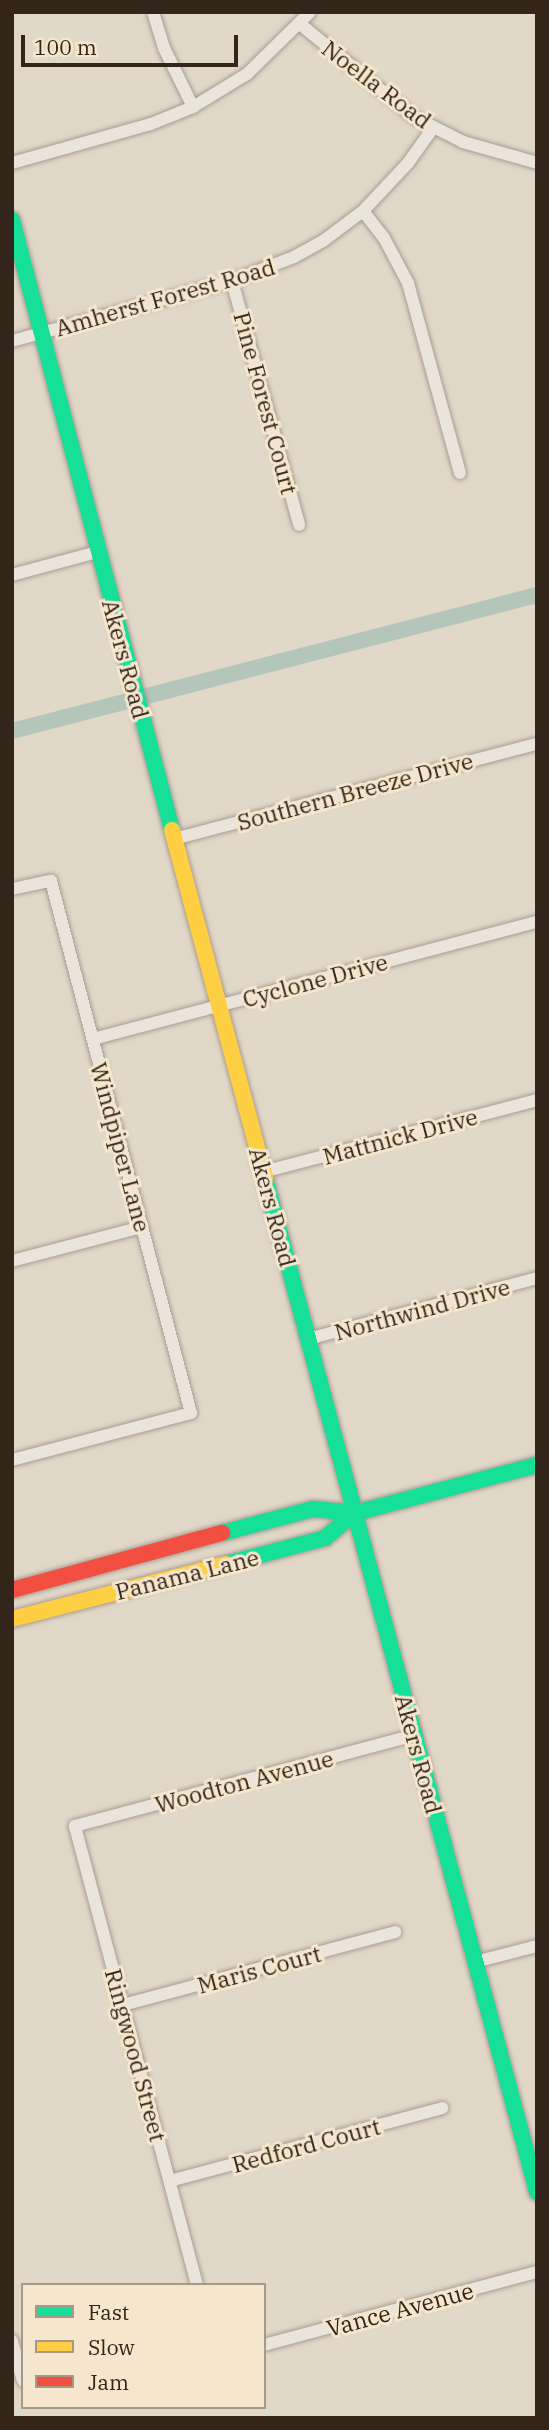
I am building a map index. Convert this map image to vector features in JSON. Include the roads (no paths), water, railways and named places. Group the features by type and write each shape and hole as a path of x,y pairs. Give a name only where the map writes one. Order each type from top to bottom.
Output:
{"street":[{"path":"153,12 164,48 193,107"},
{"path":"12,163 151,124 193,107 247,74 310,12"},
{"name":"Noella Road","path":"300,24 389,100 433,128 495,154 537,163"},
{"name":"Amherst Forest Road","path":"12,341 232,281 294,257 323,241 363,211 408,163 433,128"},
{"path":"363,211 384,238 408,283 460,473"},
{"name":"Akers Road","path":"12,220 44,333 97,552 475,1962 534,2171 537,2192"},
{"name":"Pine Forest Court","path":"232,281 299,525"},
{"path":"12,575 97,552"},
{"name":"Southern Breeze Drive","path":"174,839 537,744"},
{"name":"Windpiper Lane","path":"12,889 51,881 191,1413 12,1460"},
{"name":"Cyclone Drive","path":"93,1039 537,922"},
{"name":"Mattnick Drive","path":"263,1172 537,1100"},
{"path":"12,1261 142,1227"},
{"name":"Northwind Drive","path":"308,1339 537,1279"},
{"name":"Panama Lane","path":"12,1590 313,1509 355,1513 537,1465"},
{"name":"Panama Lane","path":"12,1619 325,1538 355,1513"},
{"name":"Woodton Avenue","path":"75,1826 414,1735"},
{"name":"Ringwood Street","path":"75,1826 196,2283"},
{"name":"Maris Court","path":"123,2005 395,1932"},
{"path":"475,1962 537,1946"},
{"name":"Redford Court","path":"170,2181 442,2108"},
{"name":"Vance Avenue","path":"266,2344 537,2272"},
{"path":"12,2341 21,2374"}],"waterway":[{"path":"12,731 537,595"}]}
